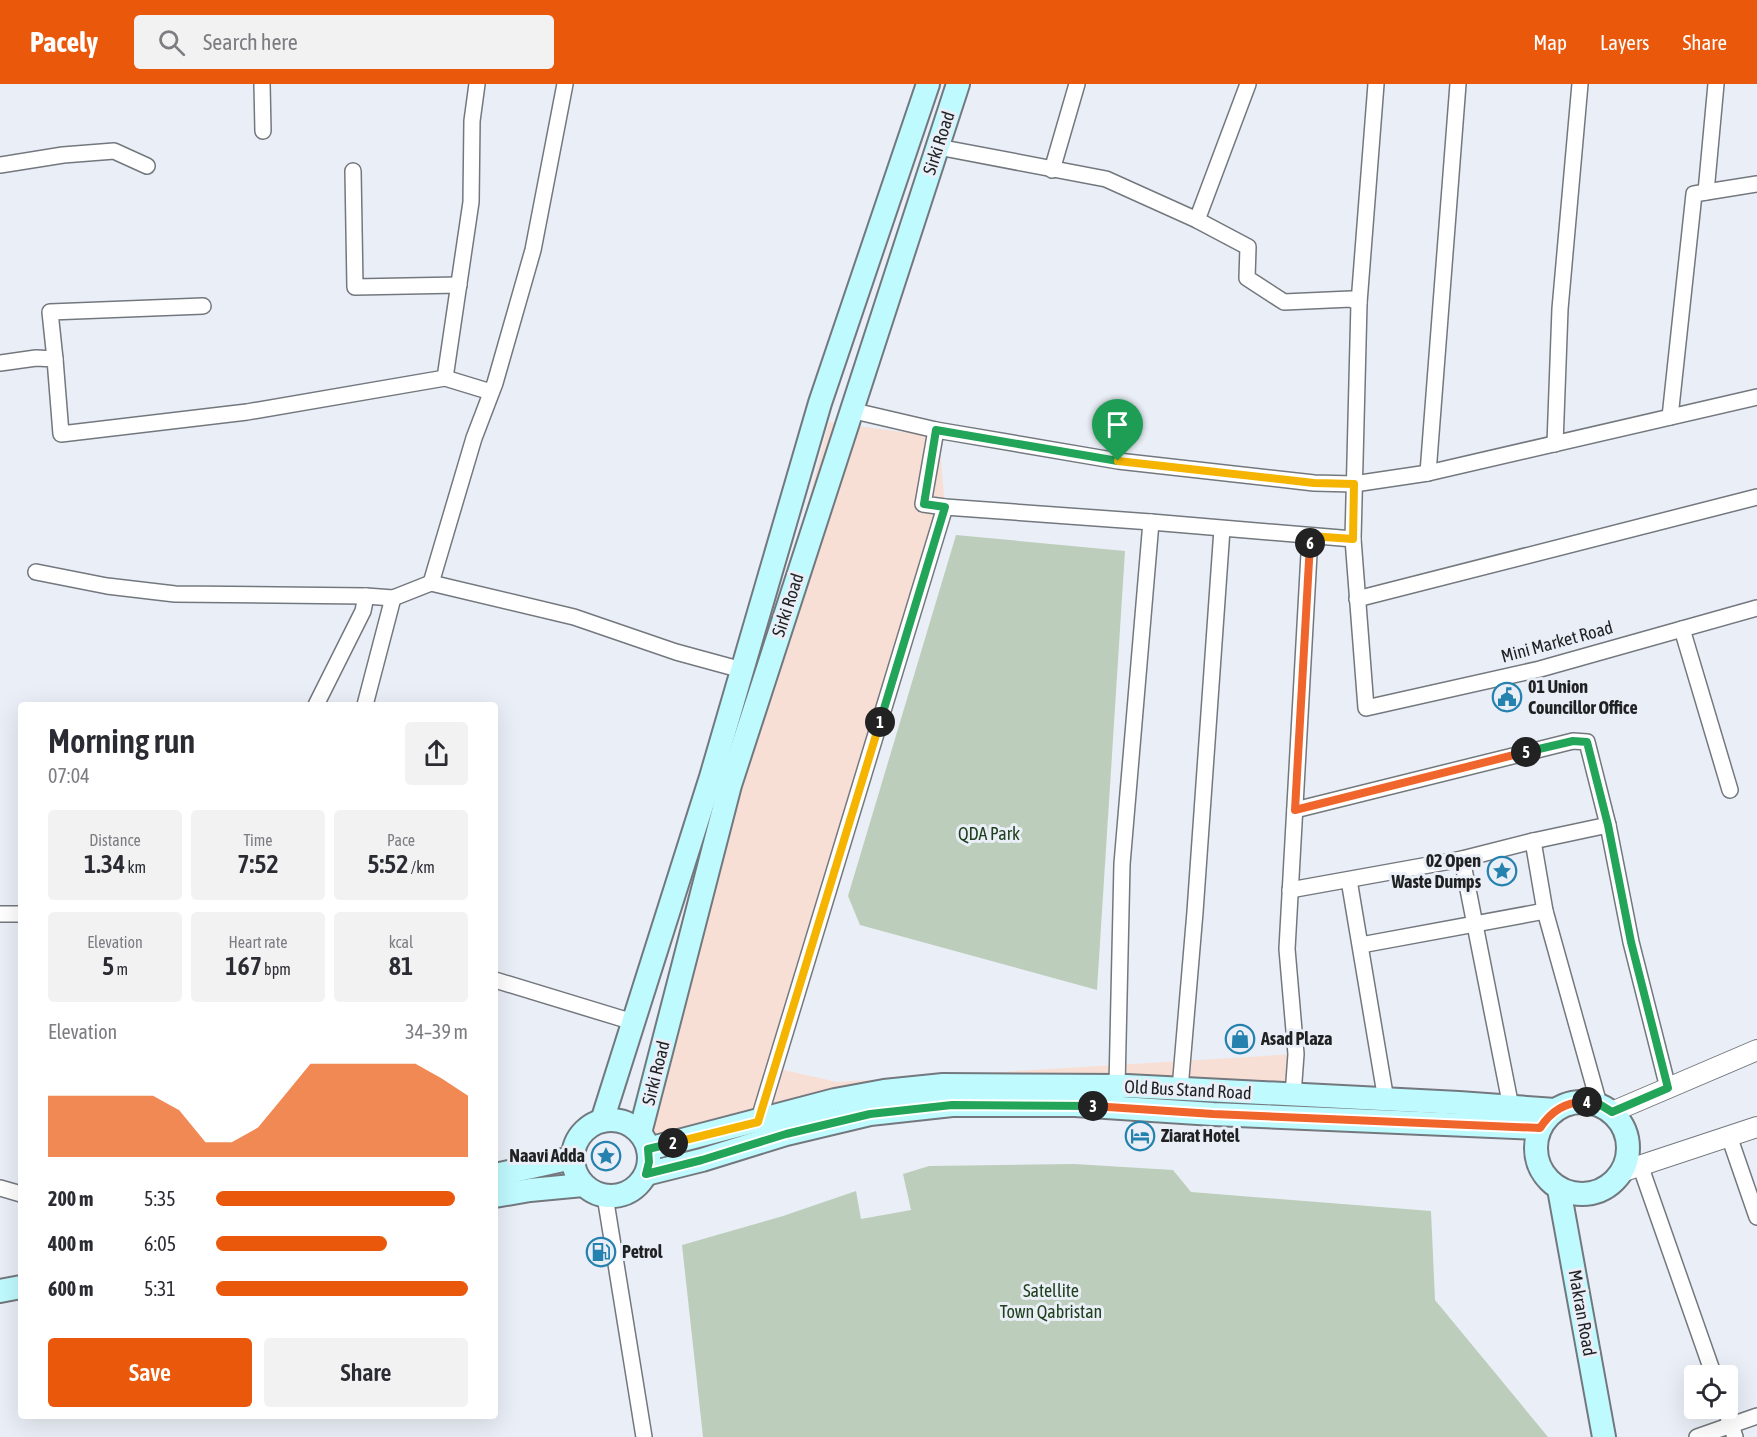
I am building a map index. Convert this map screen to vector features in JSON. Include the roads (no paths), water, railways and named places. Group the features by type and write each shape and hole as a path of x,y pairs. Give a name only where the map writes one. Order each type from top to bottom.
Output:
{"main road":[{"name":"Sirki Road","path":"602,1121 711,777 820,403 928,84"},
{"name":"Sirki Road","path":"644,1141 730,785 850,410 958,84"},
{"name":"Old Bus Stand Road","path":"644,1141 758,1122 835,1100 943,1084 1117,1086 1555,1110"},
{"path":"1584,1101 1606,1108 1623,1124 1629,1139 1632,1168 1602,1191 1573,1194 1559,1189 1540,1169 1536,1156 1536,1142 1540,1128 1555,1110 1569,1103 1584,1101"},
{"name":"Old Bus Stand Road","path":"646,1174 702,1160 786,1134 870,1114 952,1105 1075,1105 1213,1114 1540,1128"},
{"path":"602,1121 623,1122 632,1126 644,1141 649,1162 646,1174 639,1185 617,1197 590,1191 583,1185 575,1173 572,1158 576,1142 581,1134 602,1121"},
{"path":"498,1174 572,1158"},
{"path":"498,1195 583,1185"},
{"name":"Makran Road","path":"1559,1189 1604,1437"},
{"path":"0,1275 18,1272"},
{"path":"0,1291 18,1288"}],"street":[{"path":"262,84 263,131"},
{"path":"445,378 471,202 472,120 477,84"},
{"path":"431,583 533,249 565,84"},
{"path":"1052,170 1077,84"},
{"path":"1197,220 1248,84"},
{"path":"1376,84 1359,303 1353,539 1357,599 1757,497"},
{"path":"1428,473 1458,84"},
{"path":"1555,444 1560,309 1580,84"},
{"path":"1706,192 1716,84"},
{"path":"938,147 1052,170 1106,178 1197,220 1248,247 1247,278 1284,302 1351,299 1359,303"},
{"path":"0,165 63,155 114,151 147,166"},
{"path":"353,171 355,286 459,285"},
{"path":"1670,417 1694,194 1757,184"},
{"path":"203,306 50,312 60,434 247,412 445,378 491,392"},
{"path":"0,363 36,358 55,359"},
{"path":"850,410 936,430 1118,461 1314,483 1354,484 1428,473 1757,397"},
{"path":"936,430 924,504 1353,539"},
{"path":"758,1122 945,507"},
{"path":"1117,1086 1122,864 1151,522"},
{"path":"1180,1089 1222,529"},
{"path":"1293,1095 1296,1054 1287,949 1310,536"},
{"path":"36,572 107,586 175,594 393,598 431,583 574,616 676,652 742,670"},
{"path":"318,702 363,611 366,596"},
{"path":"366,702 393,598"},
{"name":"Mini Market Road","path":"1357,599 1366,708 1540,669 1757,608"},
{"path":"1682,629 1730,790"},
{"path":"1295,810 1573,741 1587,742 1608,825 1631,942 1668,1088"},
{"path":"1290,891 1462,859 1608,825"},
{"path":"1533,841 1545,911 1606,1108 1668,1088 1757,1050"},
{"path":"1462,859 1511,1107"},
{"path":"1349,880 1386,1100"},
{"path":"1361,945 1545,911"},
{"path":"0,914 18,914"},
{"path":"498,981 633,1022"},
{"path":"1710,1365 1632,1168 1757,1127"},
{"path":"1729,1136 1757,1217"},
{"path":"0,1188 18,1193"},
{"path":"605,1196 644,1437"},
{"path":"1697,1437 1733,1431 1757,1416"}],"place":[{"name":"01 Union Councillor Office","path":"1507,697"},
{"name":"02 Open Waste Dumps","path":"1502,871"},
{"name":"Asad Plaza","path":"1240,1039"},
{"name":"Ziarat Hotel","path":"1140,1136"},
{"name":"Naavi Adda","path":"606,1156"},
{"name":"Petrol","path":"601,1252"}],"park label":[{"name":"QDA Park","path":"989,834"},
{"name":"Satellite Town Qabristan","path":"1051,1301"}]}
